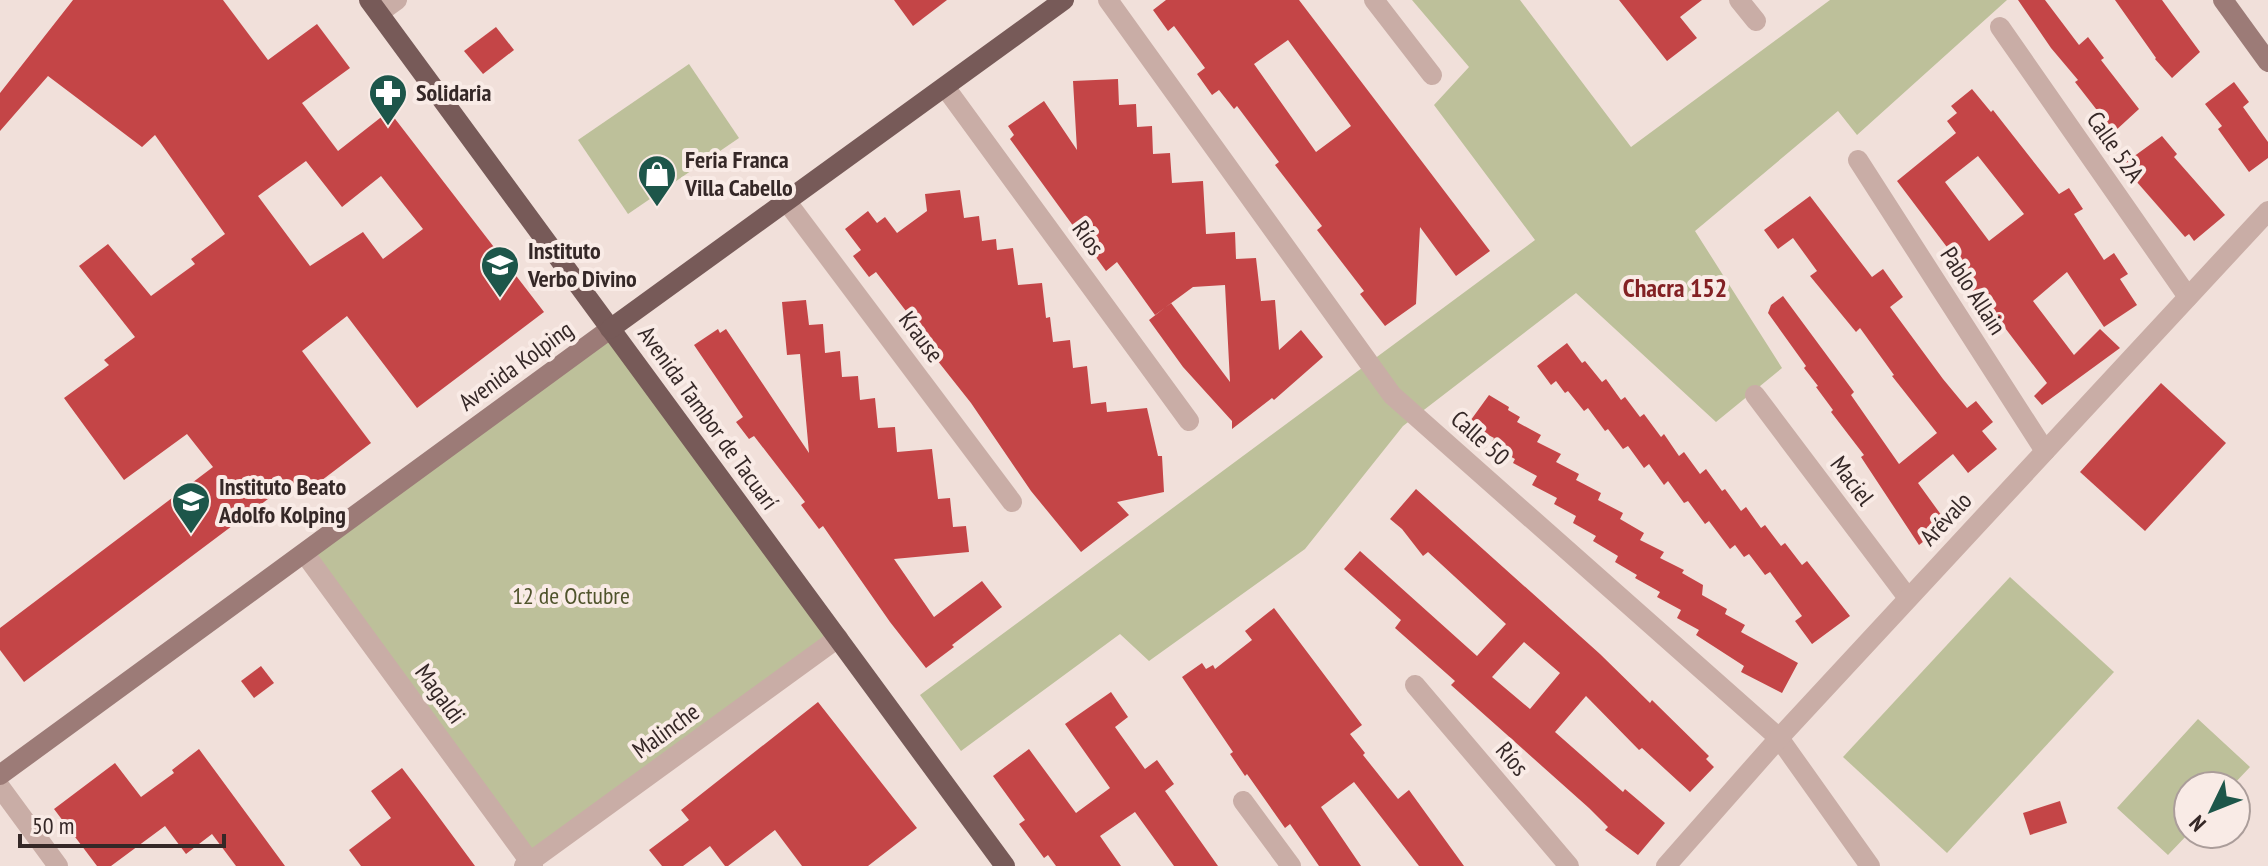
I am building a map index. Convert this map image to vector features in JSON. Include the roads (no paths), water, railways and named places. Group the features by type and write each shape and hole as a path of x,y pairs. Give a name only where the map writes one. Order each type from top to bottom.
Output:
{"main road":[{"name":"Avenida Kolping","path":"0,775 1064,0"},
{"path":"2223,0 2268,62"},
{"name":"Avenida Tambor de Tacuarí","path":"374,6 1005,866"}],"street":[{"path":"374,6 397,0"},
{"name":"Calle 50","path":"1108,0 1392,395 1779,738 1870,866"},
{"path":"1374,0 1432,75"},
{"path":"1739,0 1756,21"},
{"name":"Calle 52A","path":"2000,27 2188,297"},
{"name":"Ríos","path":"945,87 1189,421"},
{"name":"Pablo Allain","path":"1858,160 2045,451"},
{"name":"Krause","path":"787,202 1012,502"},
{"name":"Arévalo","path":"1666,866 1779,738 2268,211"},
{"name":"Maciel","path":"1755,395 1908,598"},
{"name":"Magaldi","path":"305,554 529,865"},
{"name":"Malinche","path":"529,865 838,638"},
{"name":"Ríos","path":"1415,685 1569,866"},
{"path":"0,787 58,866"},
{"path":"1243,801 1291,866"}],"place":[{"name":"Solidaria","path":"388,127"},
{"name":"Feria Franca Villa Cabello","path":"657,208"},
{"name":"Instituto Verbo Divino","path":"500,299"},
{"name":"Instituto Beato Adolfo Kolping","path":"191,535"}],"district":[{"name":"Chacra 152","path":"1675,288"}],"park label":[{"name":"12 de Octubre","path":"571,596"}]}
